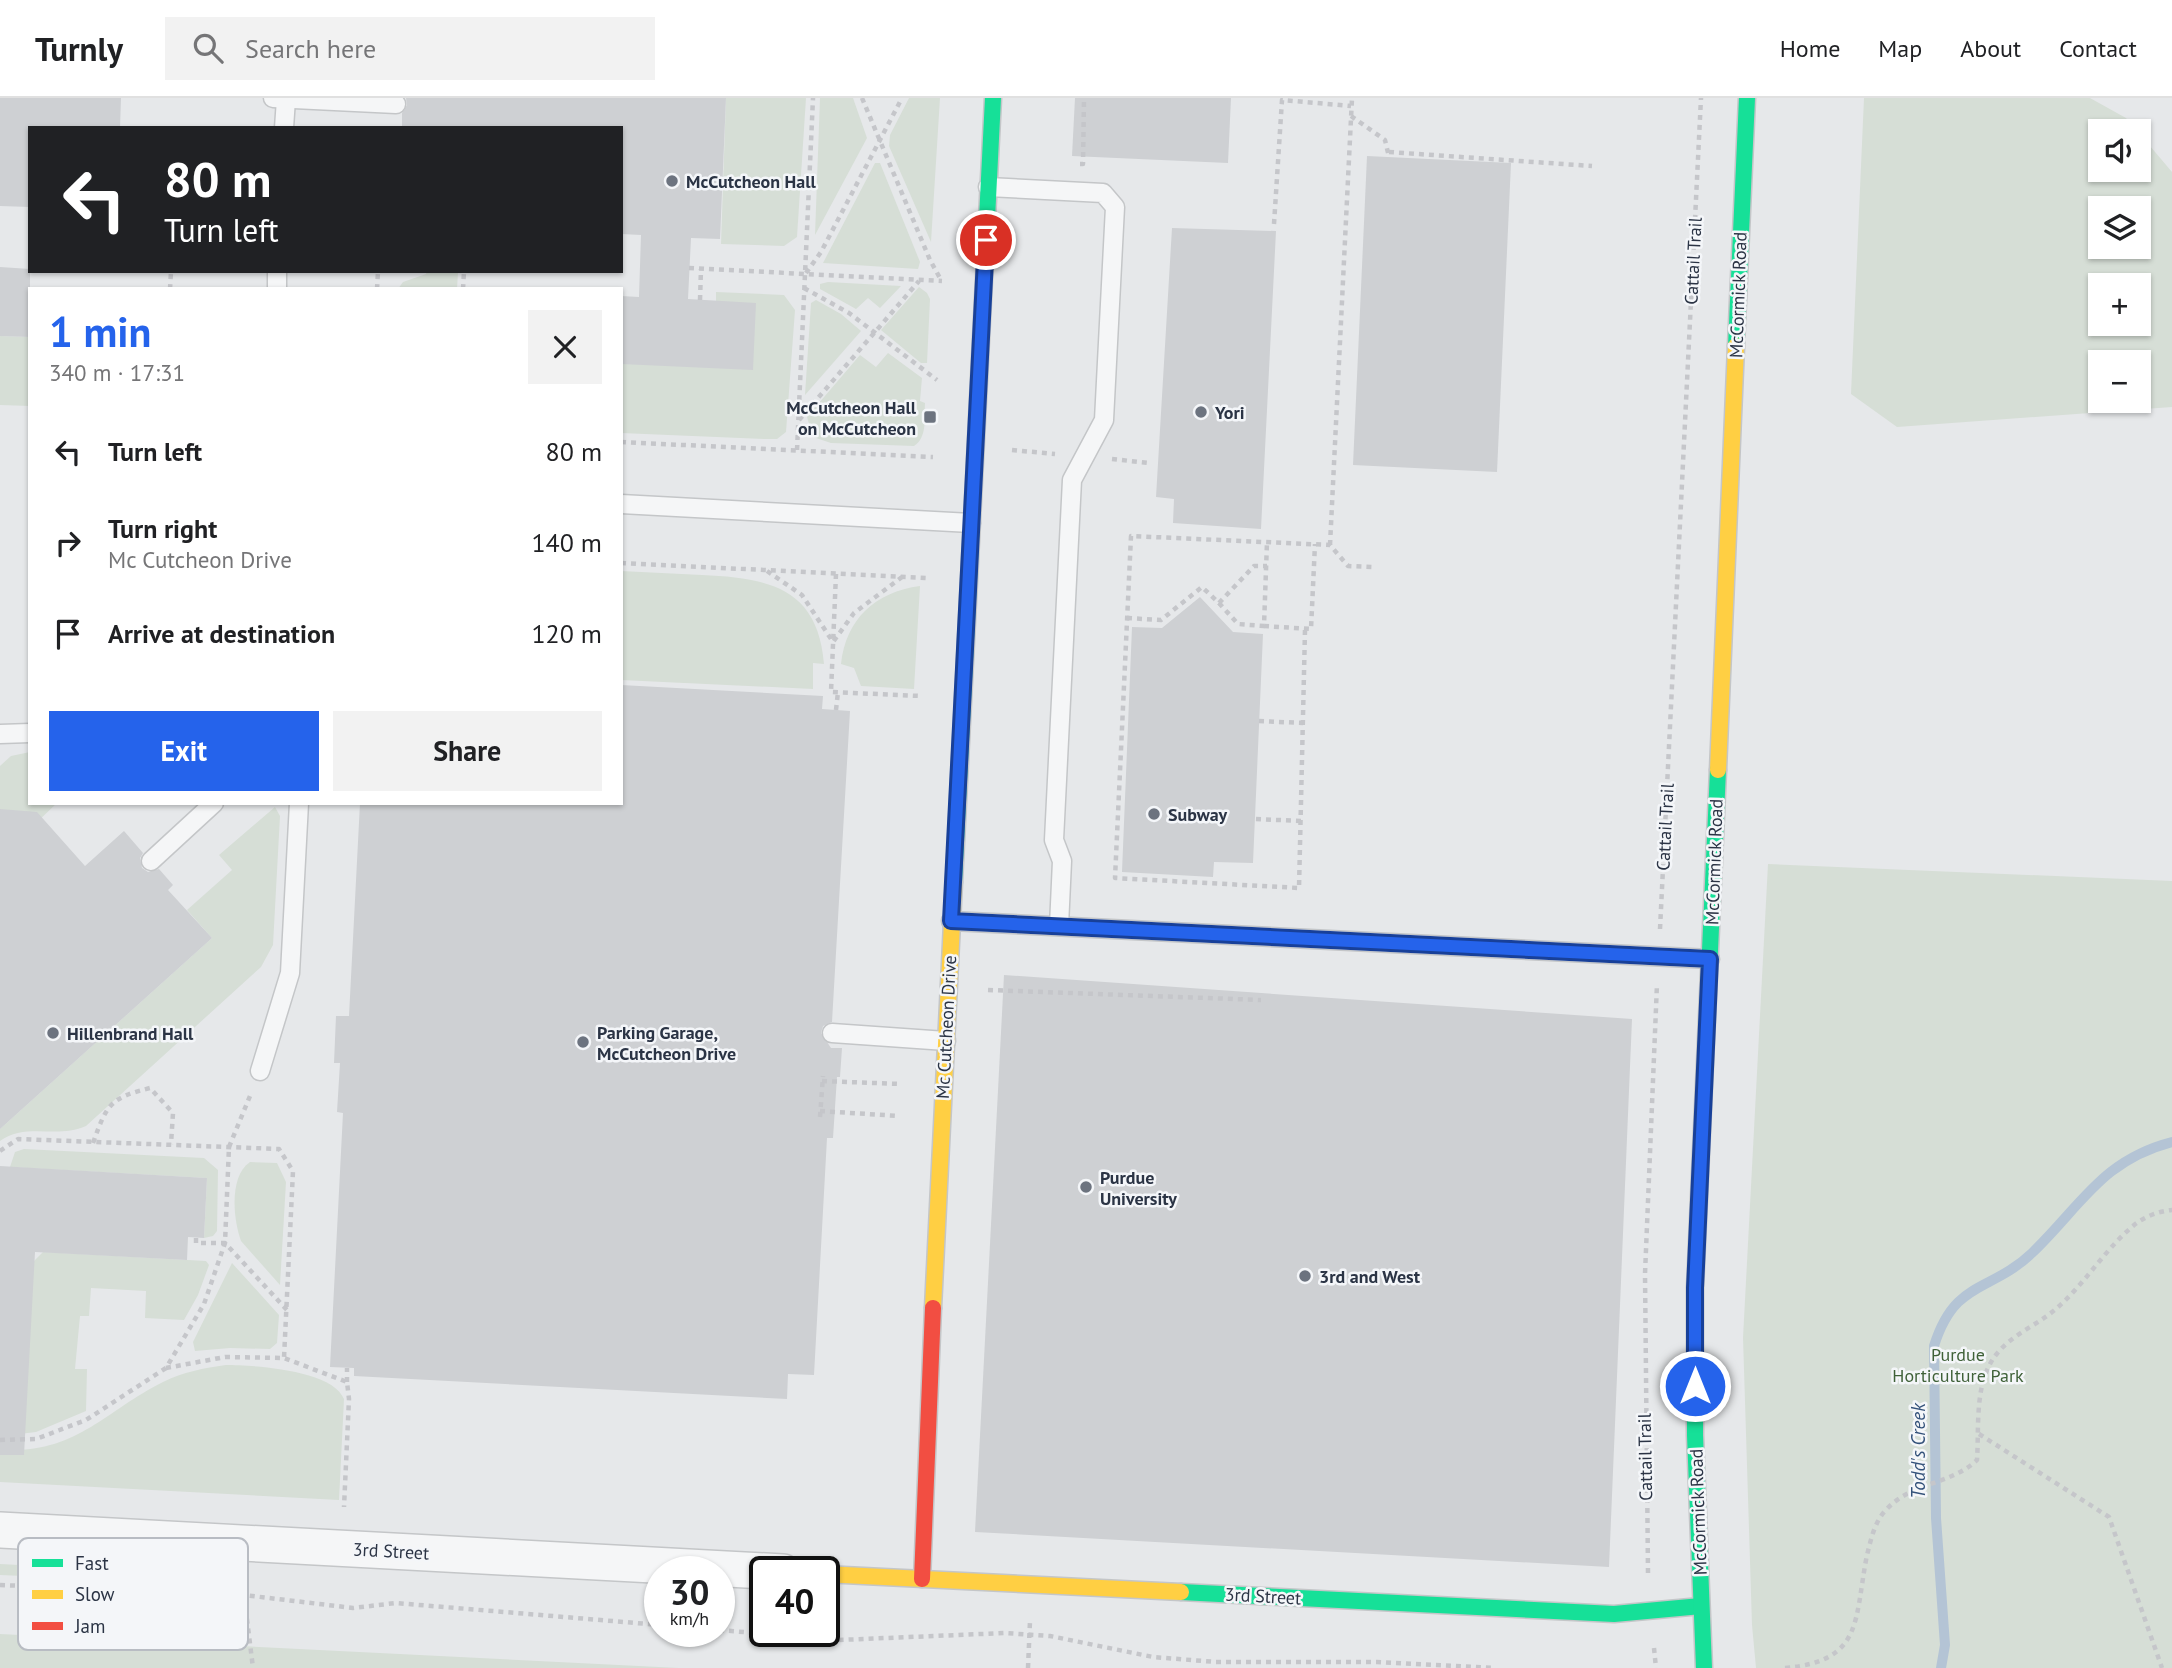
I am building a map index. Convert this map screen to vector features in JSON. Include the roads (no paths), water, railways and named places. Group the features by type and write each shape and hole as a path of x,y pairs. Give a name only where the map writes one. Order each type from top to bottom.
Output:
{"street":[{"name":"Mc Cutcheon Drive","path":"922,1579 951,921 993,98"},
{"name":"McCormick Road","path":"1704,1668 1695,1436 1695,1288 1747,98"},
{"name":"3rd Street","path":"0,1530 158,1538"},
{"name":"3rd Street","path":"248,1543 749,1570"},
{"name":"3rd Street","path":"840,1575 1614,1614 1701,1606"}],"lane":[{"path":"273,98 396,104"},
{"path":"284,126 286,99"},
{"path":"988,187 1103,193 1115,207 1104,420 1072,480 1054,840 1062,861 1059,926"},
{"path":"623,504 971,523"},
{"path":"0,734 28,733"},
{"path":"151,861 212,805"},
{"path":"260,1072 290,972 299,805"},
{"path":"951,921 1710,959"},
{"path":"832,1033 946,1041"}],"waterway":[{"name":"Todd's Creek","path":"1941,1668 1945,1645 1936,1518 1934,1346 1943,1324 1963,1298 2017,1266 2032,1253 2110,1173 2127,1160 2172,1142"}],"place":[{"name":"McCutcheon Hall","path":"672,181"},
{"name":"Yori","path":"1201,412"},
{"name":"McCutcheon Hall on McCutcheon","path":"930,417"},
{"name":"Subway","path":"1154,814"},
{"name":"Hillenbrand Hall","path":"53,1033"},
{"name":"Parking Garage, McCutcheon Drive","path":"583,1042"},
{"name":"Purdue University","path":"1086,1187"},
{"name":"3rd and West","path":"1305,1276"}],"park label":[{"name":"Purdue Horticulture Park","path":"1958,1364"}]}
